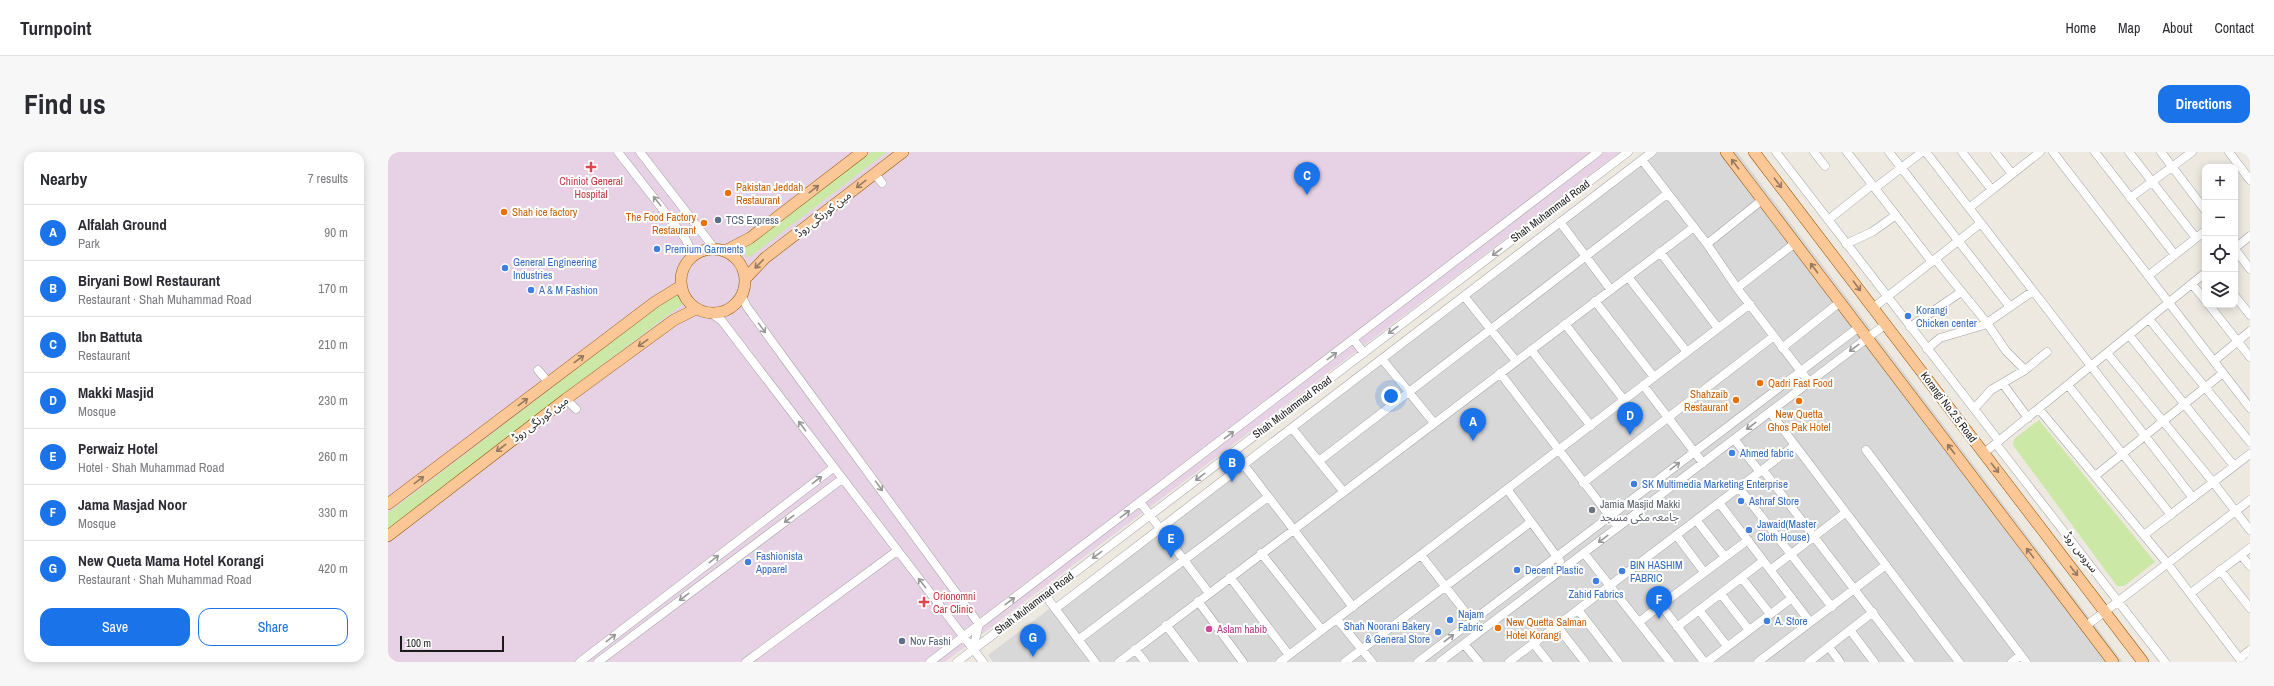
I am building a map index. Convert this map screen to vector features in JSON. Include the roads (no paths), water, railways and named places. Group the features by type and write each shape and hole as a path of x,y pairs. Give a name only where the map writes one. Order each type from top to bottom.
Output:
{"main road":[{"path":"725,251 750,238 862,152"},
{"name":"مین کورنگی روڈ","path":"745,279 765,258 879,178 903,152"},
{"path":"1726,152 2113,662"},
{"name":"Korangi No.2.5 Road","path":"1754,152 2143,662"},
{"path":"714,248 725,251 739,262 745,279 742,295 729,308 711,313 696,309 684,296 681,286 683,269 690,258 699,252 714,248"},
{"path":"388,504 668,292 681,286"},
{"name":"مین کورنگی روڈ","path":"388,536 566,399 674,320 696,309"}],"street":[{"path":"618,152 685,238 690,248 690,258"},
{"path":"640,152 714,248"},
{"name":"Shah Muhammad Road","path":"930,662 1598,152"},
{"name":"Shah Muhammad Road","path":"957,662 1628,152"},
{"path":"1055,609 1652,152"},
{"name":"سروس روڈ","path":"1776,152 1974,409 2165,662"},
{"path":"1814,152 1824,166"},
{"path":"1847,152 1896,215 1987,323 2006,352 2025,370"},
{"path":"1889,152 2010,307"},
{"path":"1828,220 1874,186 1902,168 1922,152"},
{"path":"1926,152 2193,498"},
{"path":"1962,152 1992,190"},
{"path":"1995,152 2012,174"},
{"path":"2053,152 2250,408"},
{"path":"2095,152 2175,255"},
{"path":"2130,152 2196,238"},
{"path":"2161,152 2202,206"},
{"path":"2130,198 2192,152"},
{"path":"2229,152 2250,180"},
{"path":"1969,208 2012,174 2034,154"},
{"path":"1642,160 1707,244 1737,288 1809,382"},
{"path":"1319,461 1667,194"},
{"path":"1707,244 1762,200"},
{"path":"1846,244 1872,232 1896,215"},
{"path":"1560,222 1611,290"},
{"path":"1873,308 1981,223"},
{"path":"1119,662 1230,576 1694,227"},
{"path":"2148,276 2202,233"},
{"path":"2238,246 2250,236"},
{"path":"1737,288 1795,243"},
{"path":"1660,252 1718,328"},
{"path":"2238,253 2250,269"},
{"path":"1984,453 2092,367 2202,276"},
{"path":"1628,277 1687,352"},
{"path":"2192,284 2202,296"},
{"path":"1927,349 1940,338 1968,331 1987,323 2033,291"},
{"path":"1910,327 1961,292"},
{"path":"742,295 747,306 770,339 979,624 973,649"},
{"path":"1464,296 1516,361"},
{"path":"2238,300 2250,315"},
{"path":"1595,301 1654,377"},
{"path":"1782,348 1840,302"},
{"path":"1280,662 1750,304"},
{"path":"2211,308 2250,357"},
{"path":"711,313 722,321 982,662"},
{"path":"2149,319 2250,442"},
{"path":"1565,324 1624,400"},
{"path":"1440,662 1886,324"},
{"path":"1418,662 1859,327"},
{"path":"2214,361 2250,331"},
{"path":"2129,335 2234,466"},
{"path":"1584,483 1774,336"},
{"path":"1353,340 1364,353"},
{"path":"1531,350 1590,426"},
{"path":"1974,409 1991,390 2025,370 2047,352"},
{"path":"2107,353 2164,421 2250,530"},
{"path":"1382,359 1434,423"},
{"path":"538,370 548,382"},
{"path":"1500,373 1618,527"},
{"path":"2095,476 2224,373"},
{"path":"2003,384 2028,418"},
{"path":"1643,385 1703,463"},
{"path":"2068,385 2171,515"},
{"path":"566,399 576,410"},
{"path":"2039,409 2167,563 2241,660 2250,650"},
{"path":"1770,412 1844,512 1959,662"},
{"path":"1292,428 1343,491"},
{"path":"1734,439 1762,471 1856,588 1910,662"},
{"path":"1514,661 1557,626 1698,521 1795,445"},
{"path":"1866,450 2024,659 2012,662"},
{"path":"2144,535 2250,454"},
{"path":"1244,465 1353,607"},
{"path":"580,662 767,517 833,468"},
{"path":"598,662 842,479"},
{"path":"1507,489 1565,568"},
{"path":"1740,489 1832,607"},
{"path":"1078,640 1268,497"},
{"path":"2086,626 2250,500"},
{"path":"1140,502 1209,593"},
{"path":"1720,504 1810,622"},
{"path":"1770,570 1844,512"},
{"path":"767,517 777,528"},
{"path":"1698,521 1725,557"},
{"path":"1345,662 1531,522"},
{"path":"1677,536 1704,572"},
{"path":"1639,622 1748,540"},
{"path":"2191,593 2250,548"},
{"path":"746,662 897,550"},
{"path":"1261,553 1322,630"},
{"path":"1584,553 1612,586 1670,662"},
{"path":"1421,555 1480,631"},
{"path":"2241,555 2250,566"},
{"path":"1677,627 1763,561"},
{"path":"1764,660 1810,622 1886,566"},
{"path":"2220,570 2250,608"},
{"path":"1230,576 1289,655"},
{"path":"1742,578 1770,614"},
{"path":"1721,594 1749,630"},
{"path":"1045,595 1095,662"},
{"path":"1661,605 1705,662 1792,598"},
{"path":"1198,601 1243,662"},
{"path":"1699,610 1727,646"},
{"path":"1579,611 1614,661"},
{"path":"1809,662 1873,612"},
{"path":"642,614 650,623"},
{"path":"1337,619 1372,662"},
{"path":"1166,625 1194,662"},
{"path":"1557,626 1585,662"},
{"path":"1850,630 1874,662"},
{"path":"1464,644 1479,662"},
{"path":"1534,644 1548,662"},
{"path":"1829,647 1840,662"},
{"path":"1135,649 1145,662"}],"place":[{"name":"Chiniot General Hospital","path":"591,167"},
{"name":"Pakistan Jeddah Restaurant","path":"728,193"},
{"name":"Ibn Battuta","path":"1307,195"},
{"name":"Shah ice factory","path":"504,212"},
{"name":"TCS Express","path":"718,220"},
{"name":"The Food Factory Restaurant","path":"704,223"},
{"name":"Premium Garments","path":"657,249"},
{"name":"General Engineering Industries","path":"505,268"},
{"name":"A & M Fashion","path":"531,290"},
{"name":"Korangi Chicken center","path":"1908,316"},
{"name":"Qadri Fast Food","path":"1760,383"},
{"name":"Shahzaib Restaurant","path":"1736,400"},
{"name":"New Quetta Ghos Pak Hotel","path":"1799,401"},
{"name":"Makki Masjid","path":"1630,435"},
{"name":"Alfalah Ground","path":"1473,441"},
{"name":"Ahmed fabric","path":"1732,453"},
{"name":"Biryani Bowl Restaurant","path":"1232,482"},
{"name":"SK Multimedia Marketing Enterprise","path":"1634,484"},
{"name":"Ashraf Store","path":"1741,501"},
{"name":"Jamia Masjid Makki جامعہ مکی مسجد","path":"1592,510"},
{"name":"Jawaid(Master Cloth House)","path":"1749,530"},
{"name":"Perwaiz Hotel","path":"1171,558"},
{"name":"Fashionista Apparel","path":"748,562"},
{"name":"Decent Plastic","path":"1517,570"},
{"name":"BIN HASHIM FABRIC","path":"1622,571"},
{"name":"Zahid Fabrics","path":"1596,581"},
{"name":"Orionomni Car Clinic","path":"924,602"},
{"name":"Jama Masjad Noor","path":"1659,619"},
{"name":"Najam Fabric","path":"1450,620"},
{"name":"A. Store","path":"1767,621"},
{"name":"New Quetta Salman Hotel Korangi","path":"1498,628"},
{"name":"Aslam habib","path":"1209,629"},
{"name":"Shah Noorani Bakery & General Store","path":"1438,632"},
{"name":"Nov Fashi","path":"902,641"},
{"name":"New Queta Mama Hotel Korangi","path":"1033,657"}]}
